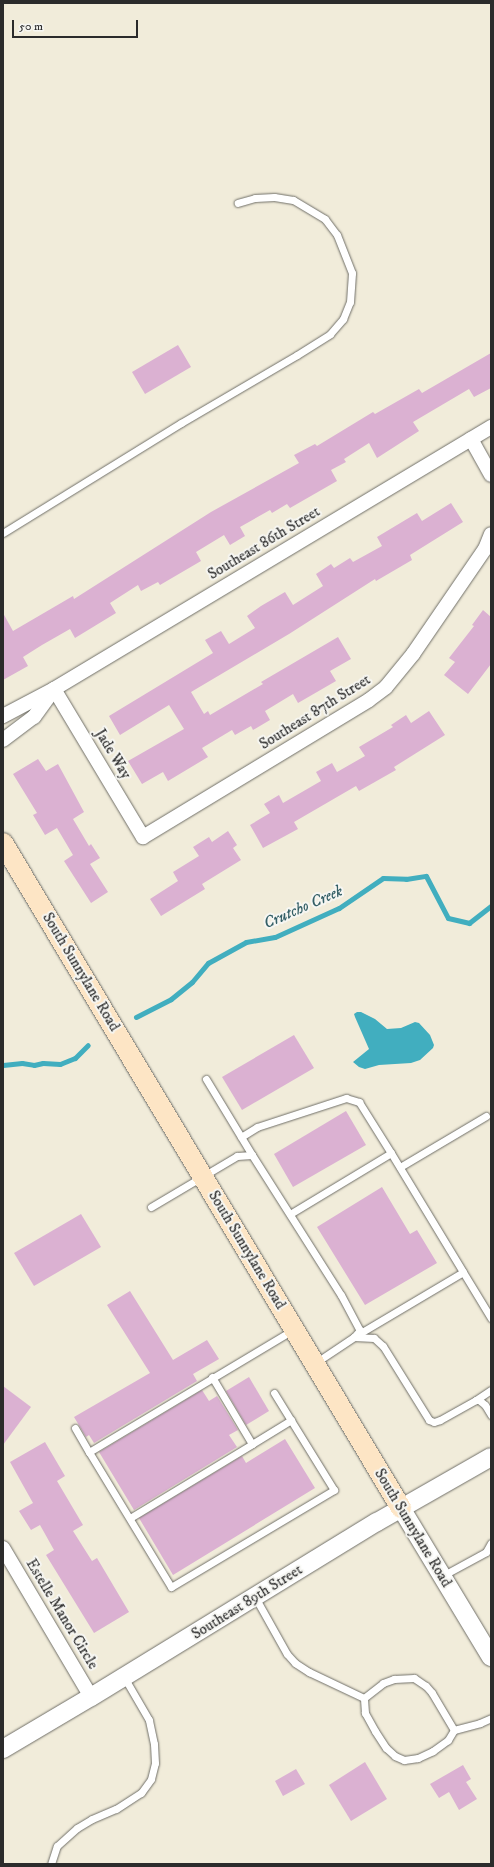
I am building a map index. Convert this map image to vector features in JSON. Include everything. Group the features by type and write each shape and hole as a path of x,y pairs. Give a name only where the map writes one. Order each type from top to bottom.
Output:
{"main road":[{"name":"South Sunnylane Road","path":"3,843 401,1508"}],"street":[{"name":"Southeast 86th Street","path":"3,716 54,689 491,427"},
{"path":"471,439 491,475"},
{"name":"Southeast 87th Street","path":"143,837 369,700 386,687 413,654 485,549 491,534"},
{"name":"Southeast 86th Street","path":"3,740 34,717 54,689"},
{"name":"Jade Way","path":"54,689 143,837"},
{"name":"Southeast 89th Street","path":"3,1749 92,1697 401,1508 491,1457"},
{"name":"South Sunnylane Road","path":"401,1508 491,1657"},
{"name":"Estelle Manor Circle","path":"3,1548 8,1568 92,1697"}],"lane":[{"path":"3,533 180,423 297,355 330,334 343,319 350,302 352,273 337,235 325,219 293,200 274,197 255,198 238,203"},
{"path":"206,1079 252,1155 341,1295 360,1330 354,1338"},
{"path":"241,1137 257,1127 346,1098 359,1102 491,1318"},
{"path":"400,1167 486,1116"},
{"path":"290,1214 391,1153"},
{"path":"151,1207 237,1156 252,1155"},
{"path":"315,1363 463,1272"},
{"path":"90,1452 212,1377 295,1329"},
{"path":"354,1338 374,1338 383,1346 429,1420 434,1422 476,1400 491,1390"},
{"path":"212,1377 252,1444"},
{"path":"75,1428 171,1587 334,1490 274,1393"},
{"path":"476,1400 479,1400 491,1415"},
{"path":"130,1518 291,1420"},
{"path":"442,1577 486,1552 491,1543"},
{"path":"255,1597 287,1654 295,1663 328,1683 364,1698"},
{"path":"51,1864 57,1846 77,1828 92,1819 116,1809 140,1793 151,1779 155,1763 154,1744 149,1720 124,1677"},
{"path":"364,1698 383,1683 394,1679 414,1678 426,1686 432,1693 454,1730"},
{"path":"364,1698 365,1713 386,1748 400,1758 412,1760 433,1751 448,1740 454,1730 480,1723 491,1718"}],"water":[{"path":"361,1012 375,1019 387,1029 401,1028 415,1022 419,1023 430,1035 434,1045 433,1048 420,1060 411,1063 379,1065 365,1069 359,1067 353,1062 369,1049 354,1014"}],"building":[{"path":"178,345 191,367 145,394 132,372"},
{"path":"491,353 491,388 474,397 469,389 413,422 419,431 377,458 369,443 344,459 346,462 331,470 337,481 290,508 287,504 272,513 270,510 240,527 245,536 230,545 224,535 196,552 201,561 160,585 158,582 141,591 138,585 110,603 116,613 75,638 70,629 42,645 23,657 28,666 3,680 3,613 13,631 73,596 74,599 211,512 299,463 294,455 315,444 317,446 373,412 375,414 419,389 422,393"},
{"path":"451,503 463,522 410,555 412,560 376,581 375,579 289,634 191,692 204,714 208,711 210,715 263,684 261,682 338,637 351,659 330,671 336,681 298,703 293,694 265,711 270,720 253,730 251,726 235,735 232,730 202,748 208,757 168,781 163,772 142,784 128,761 184,729 169,705 120,735 109,716 213,653 205,640 221,631 229,644 255,628 247,616 261,606 285,592 293,605 323,586 316,574 331,564 334,568 350,558 353,562 382,546 377,537 417,513 422,521"},
{"path":"483,610 491,617 491,664 468,694 444,675 455,662 449,658 474,626 472,625"},
{"path":"429,711 445,735 394,767 396,770 359,791 356,786 294,822 298,829 263,848 250,825 270,813 264,804 279,795 283,803 321,781 316,772 332,763 337,772 365,756 359,747 393,727 391,725 406,715 411,723"},
{"path":"38,759 46,771 58,764 84,812 73,819 89,846 91,844 100,858 90,864 108,892 91,903 64,861 73,855 57,828 45,835 33,815 37,813 13,774"},
{"path":"228,831 237,845 233,848 241,860 202,884 205,889 161,916 150,899 178,881 173,872 199,856 193,847 209,837 212,842"},
{"path":"294,1035 314,1068 242,1110 222,1077"},
{"path":"346,1111 366,1145 293,1187 274,1154"},
{"path":"382,1187 410,1234 417,1230 437,1263 365,1305 317,1227"},
{"path":"81,1214 101,1247 34,1286 14,1253"},
{"path":"130,1291 173,1360 207,1340 219,1359 193,1374 197,1381 94,1443 89,1435 86,1437 74,1417 150,1373 107,1305"},
{"path":"249,1377 269,1411 246,1425 226,1391"},
{"path":"3,1386 31,1407 3,1445"},
{"path":"202,1390 209,1401 217,1396 238,1430 229,1435 237,1447 134,1510 99,1452"},
{"path":"285,1439 315,1488 173,1575 139,1518 242,1456 246,1463"},
{"path":"45,1442 65,1476 57,1481 83,1525 73,1531 92,1561 97,1558 129,1612 94,1633 46,1555 54,1550 40,1525 31,1530 19,1511 33,1503 10,1462"},
{"path":"365,1762 387,1799 351,1821 329,1785"},
{"path":"463,1765 471,1779 466,1782 477,1799 459,1810 449,1792 439,1798 430,1784"},
{"path":"296,1769 305,1784 283,1796 275,1781"}],"waterway":[{"name":"Crutcho Creek","path":"136,1017 171,999 192,982 208,963 246,942 275,937 339,908 383,878 406,879 426,876 448,918 469,923 491,906"},
{"name":"Crutcho Creek","path":"3,1065 22,1063 34,1065 43,1063 60,1064 75,1058 88,1045"}]}
